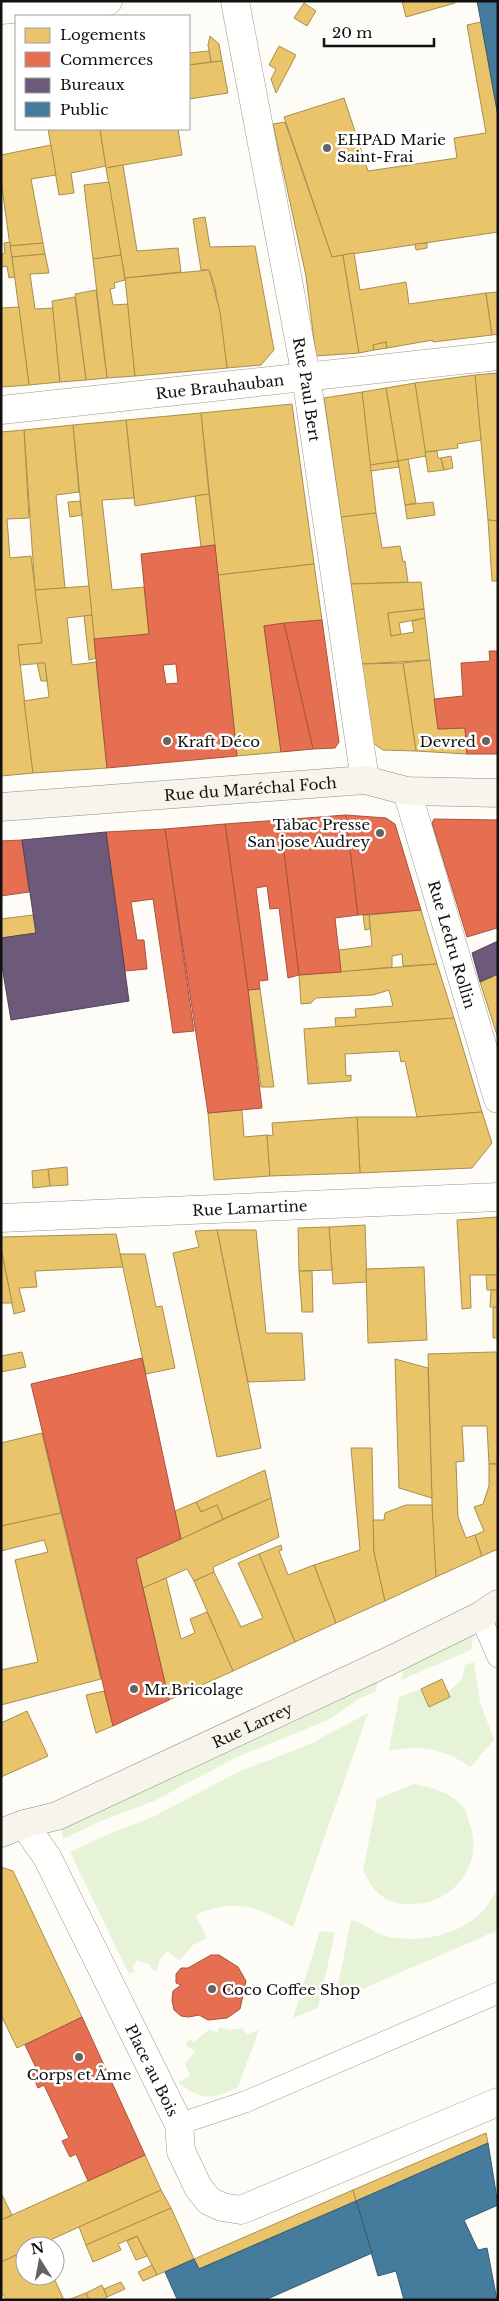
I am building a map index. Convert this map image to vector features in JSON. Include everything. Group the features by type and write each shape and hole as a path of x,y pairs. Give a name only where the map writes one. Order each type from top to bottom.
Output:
{"main road":[{"name":"Rue du Maréchal Foch","path":"1,807 365,780 407,791 498,794"},
{"name":"Rue Larrey","path":"13,1829 57,1816 389,1661 489,1610"}],"street":[{"path":"1,10 108,1"},
{"name":"Rue Paul Bert","path":"235,1 306,376 365,780"},
{"name":"Rue Brauhauban","path":"1,410 498,356"},
{"name":"Rue Ledru Rollin","path":"407,791 498,1099"},
{"name":"Rue Lamartine","path":"1,1218 498,1197"},
{"name":"Place au Bois","path":"13,1829 47,1857 179,2124 181,2151 198,2187 209,2201 222,2208 241,2210 498,2102"}],"lane":[{"path":"489,1610 498,1657"},
{"path":"179,2124 245,2102 498,1993"}],"green space":[{"path":"473,1635 471,1650 401,1680 405,1665"},
{"path":"474,1662 480,1702 494,1740 470,1767 441,1752 421,1748 389,1751 399,1697 421,1689 429,1706 450,1697 448,1692 462,1679 465,1665"},
{"path":"380,1676 375,1692 360,1698 328,1720 237,1757 154,1801 101,1821 63,1839 62,1830 68,1820"},
{"path":"368,1713 293,1927 257,1909 234,1906 209,1910 195,1915 207,1938 193,1945 180,1961 167,1951 159,1961 157,1971 151,1969 151,1965 137,1960 132,1968 135,1971 129,1974 70,1852 111,1833 153,1817 240,1771 308,1745"},
{"path":"414,1784 428,1787 454,1798 464,1808 473,1837 473,1852 469,1866 462,1879 452,1890 439,1898 425,1903 404,1904 390,1901 382,1896 372,1886 363,1871 377,1799"},
{"path":"498,1889 498,1930 335,2001 351,1920 382,1935 394,1938 407,1939 434,1936 447,1933 470,1922 483,1911"},
{"path":"320,1931 335,1933 318,2008 293,2018"},
{"path":"219,2027 230,2030 243,2028 247,2034 259,2030 238,2087 214,2096 193,2093 178,2082 190,2076 185,2064 195,2052 185,2044 190,2039 194,2042 210,2029 217,2033"}],"building: Logements":[{"path":"402,1 455,1 455,3 406,17"},
{"path":"304,3 316,11 307,26 294,18"},
{"name":"EHPAD Marie Saint-Frai","path":"481,22 498,116 498,232 332,257 284,117 344,98 368,171 457,158 454,138 486,133 467,25"},
{"path":"210,36 219,44 222,61 211,62 208,45"},
{"path":"279,46 296,55 276,93 271,79 276,69 269,65"},
{"path":"209,51 211,62 190,65 190,53"},
{"path":"222,61 228,93 190,99 190,65"},
{"path":"285,122 332,257 343,255 359,353 316,356 306,276 273,124"},
{"path":"48,130 100,130 106,166 71,173 74,193 59,195"},
{"path":"100,130 178,130 182,155 106,168"},
{"path":"51,145 56,175 31,179 43,243 10,246 1,180 1,155"},
{"path":"123,165 137,251 178,248 181,272 125,278 106,168"},
{"path":"109,182 121,255 93,259 84,185"},
{"path":"205,217 210,247 255,246 274,350 261,365 227,368 215,287 209,270 201,270 193,219"},
{"path":"10,242 15,277 9,278 7,266 1,267 1,254 5,253 4,243"},
{"path":"43,243 45,254 12,257 10,246"},
{"path":"427,243 427,248 416,250 415,244"},
{"path":"354,253 360,290 406,282 409,304 486,293 492,335 433,342 433,340 387,348 386,342 373,345 374,350 359,353 343,255"},
{"path":"45,254 49,273 30,274 35,309 53,308 60,382 29,385 12,257"},
{"path":"121,255 125,280 114,283 115,288 110,289 113,305 128,304 135,376 107,378 93,259"},
{"path":"209,270 220,312 227,368 135,376 125,278"},
{"path":"96,290 107,378 86,380 75,294"},
{"path":"498,292 498,334 492,335 486,293"},
{"path":"75,297 86,380 60,382 52,301"},
{"path":"19,307 29,385 1,387 1,308"},
{"path":"386,342 387,348 374,350 373,345"},
{"path":"498,373 498,521 488,520 475,375"},
{"path":"475,375 481,440 457,444 458,448 425,452 415,383"},
{"path":"415,383 426,456 398,461 386,388"},
{"path":"386,388 398,461 370,465 362,392"},
{"path":"362,392 376,513 341,517 324,398"},
{"path":"292,404 314,564 218,575 201,413"},
{"path":"201,413 209,494 135,506 126,420"},
{"path":"126,420 134,498 102,500 112,590 144,587 149,634 94,639 73,425"},
{"path":"73,425 79,492 56,495 65,588 35,590 24,430"},
{"path":"24,430 29,518 7,519 10,558 31,556 42,643 18,645 33,773 1,776 1,432"},
{"path":"437,451 444,470 428,472 425,452"},
{"path":"451,456 453,468 444,470 441,458"},
{"path":"408,459 416,503 405,505 398,461"},
{"path":"398,461 399,467 371,471 370,465"},
{"path":"209,494 215,545 201,547 195,496"},
{"path":"80,501 82,515 70,517 68,502"},
{"path":"433,502 435,515 407,519 405,505"},
{"path":"376,513 382,548 400,546 403,562 405,561 408,582 351,584 341,517"},
{"path":"488,520 498,521 498,581 492,581"},
{"path":"314,564 322,620 264,626 281,752 237,756 218,575"},
{"path":"421,582 424,609 388,613 391,636 414,632 412,621 425,618 430,660 362,664 351,584"},
{"path":"89,586 92,615 67,618 72,665 96,662 107,768 33,773 24,701 49,697 45,663 20,665 18,645 42,643 35,590"},
{"path":"424,609 425,618 399,623 401,634 391,636 388,613"},
{"path":"92,615 96,658 89,660 84,616"},
{"path":"430,660 438,729 465,728 467,754 416,751 403,663"},
{"path":"37,663 45,663 47,681 41,681"},
{"path":"403,663 416,751 383,750 373,743 362,664"},
{"path":"421,910 437,964 403,966 402,954 392,956 392,967 341,972 339,950 372,946 369,915"},
{"path":"33,915 36,933 1,938 1,919"},
{"path":"363,915 369,915 370,929 365,930"},
{"path":"437,964 454,1018 336,1027 335,1018 356,1017 355,1009 393,1006 389,990 373,995 316,998 311,1003 301,1004 299,975"},
{"path":"498,974 498,1038 480,982"},
{"path":"260,989 274,1087 261,1087 248,990"},
{"path":"454,1018 482,1112 417,1117 405,1061 401,1062 399,1051 345,1054 346,1076 351,1075 351,1081 308,1084 304,1029"},
{"path":"242,1110 244,1137 267,1135 270,1176 214,1180 208,1113"},
{"path":"482,1112 492,1143 472,1168 360,1173 357,1117 417,1117"},
{"path":"357,1117 360,1173 270,1176 267,1135 273,1136 272,1123"},
{"path":"67,1167 68,1185 50,1186 48,1169"},
{"path":"48,1169 50,1186 33,1188 32,1171"},
{"path":"497,1217 498,1275 470,1275 471,1308 462,1309 457,1220"},
{"path":"365,1225 367,1282 333,1284 329,1227"},
{"path":"329,1227 332,1270 299,1271 298,1228"},
{"path":"217,1230 256,1230 266,1333 302,1333 305,1380 248,1382"},
{"path":"217,1230 261,1448 217,1457 173,1253 199,1247 195,1231"},
{"path":"116,1234 123,1267 35,1271 37,1287 19,1288 25,1311 14,1314 1,1248 1,1237"},
{"path":"1,1248 12,1303 1,1303"},
{"path":"120,1254 145,1254 156,1307 162,1306 175,1368 146,1374"},
{"path":"424,1267 427,1340 368,1343 366,1269"},
{"path":"299,1271 312,1271 313,1312 302,1312"},
{"path":"486,1275 498,1275 498,1290 487,1290"},
{"path":"491,1290 498,1290 498,1307 490,1307"},
{"path":"498,1307 498,1338 493,1338 493,1308"},
{"path":"22,1352 26,1367 1,1372 1,1356"},
{"path":"498,1352 498,1464 489,1464 487,1426 462,1426 464,1461 456,1462 458,1517 466,1538 475,1535 482,1556 436,1577 433,1542 428,1354"},
{"path":"395,1359 428,1368 432,1498 399,1488"},
{"path":"42,1433 61,1513 1,1526 1,1443"},
{"path":"351,1448 372,1448 374,1552 385,1601 336,1623 314,1565 360,1550"},
{"path":"489,1464 498,1464 498,1549 482,1556 475,1535 484,1531 474,1507 483,1504 489,1486"},
{"path":"265,1470 271,1498 223,1519 217,1505 201,1512 196,1502"},
{"path":"271,1498 279,1537 213,1567 214,1572 194,1581 187,1569 143,1588 136,1559"},
{"path":"196,1502 201,1512 217,1505 223,1519 181,1539 175,1511"},
{"path":"406,1505 432,1505 436,1577 385,1601 374,1552 373,1520 384,1520 385,1513"},
{"path":"61,1513 101,1679 1,1705 1,1670 38,1662 15,1560 48,1552 44,1540 1,1551 1,1526"},
{"path":"281,1545 282,1550 279,1551 288,1575 314,1565 336,1623 295,1642 259,1554"},
{"path":"259,1554 295,1642 233,1671 194,1581 214,1572 241,1627 263,1618 238,1563"},
{"path":"166,1578 181,1639 195,1633 190,1619 207,1612 233,1671 169,1700 143,1588"},
{"path":"442,1679 450,1697 429,1707 421,1689"},
{"path":"104,1691 113,1726 96,1733 86,1695"},
{"path":"27,1711 48,1756 1,1777 1,1723"},
{"path":"1,1867 13,1871 82,2017 17,2048 1,2015"},
{"path":"486,2133 488,2143 356,2201 353,2190"},
{"path":"145,2155 161,2190 59,2236 15,2236 15,2256 1,2262 1,2220"},
{"path":"161,2190 171,2208 86,2245 79,2227"},
{"path":"353,2190 356,2201 199,2269 194,2259"},
{"path":"1,2193 12,2215 1,2220"},
{"path":"171,2208 194,2259 157,2275 137,2236 118,2244 121,2250 93,2262 86,2245"},
{"path":"137,2236 147,2256 136,2260 127,2241"},
{"path":"15,2256 15,2286 58,2286 64,2300 7,2300 1,2292 1,2262"},
{"path":"152,2265 157,2275 143,2281 138,2272"},
{"path":"121,2282 125,2289 107,2297 104,2289"},
{"path":"102,2285 107,2297 101,2300 89,2300 86,2293"},
{"path":"86,2293 89,2300 68,2300"}],"building: Commerces":[{"path":"215,545 237,756 107,768 94,639 149,634 141,554","holes":["176,664 178,683 166,684 163,665"]},
{"path":"322,620 339,742 335,748 313,749 284,623"},
{"path":"284,623 313,749 281,752 264,626"},
{"path":"489,651 498,651 498,754 467,754 465,728 438,729 434,699 463,696 461,663 490,661"},
{"path":"346,815 358,915 335,918 341,972 299,975 280,820"},
{"path":"346,815 386,818 395,824 421,910 358,915"},
{"path":"434,819 498,820 497,928 467,937 432,823"},
{"path":"280,820 299,975 288,978 279,908 270,909 267,886 256,888 268,980 259,981 260,989 248,990 225,824"},
{"path":"225,824 262,1108 208,1113 165,829"},
{"path":"165,829 194,1031 173,1033 153,899 131,902 137,940 144,940 147,969 125,971 106,832"},
{"path":"22,840 29,892 1,896 1,841"},
{"path":"142,1358 181,1539 136,1559 169,1700 113,1726 31,1384"},
{"path":"211,1955 219,1955 238,1967 246,1981 240,2009 227,2018 208,2020 199,2015 181,2016 174,2010 172,2000 173,1991 181,1985 176,1983 176,1974 181,1968 188,1968"},
{"path":"82,2017 145,2155 88,2181 76,2154 70,2157 62,2141 69,2138 44,2085 38,2088 32,2074 38,2072 25,2045"}],"building: Bureaux":[{"path":"106,832 129,1001 11,1020 1,960 1,938 36,933 22,840"},
{"path":"498,941 498,974 480,982 472,953"}],"building: Public":[{"path":"477,1 498,1 498,116 481,22"},
{"path":"488,2143 498,2205 464,2220 478,2250 487,2248 497,2300 404,2300 396,2271 378,2276 356,2201"},
{"path":"356,2201 372,2253 265,2300 176,2300 165,2272 194,2259 199,2269"}],"place":[{"name":"EHPAD Marie Saint-Frai","path":"327,148"},
{"name":"Kraft Déco","path":"167,741"},
{"name":"Devred","path":"486,741"},
{"name":"Tabac Presse San jose Audrey","path":"380,833"},
{"name":"Mr.Bricolage","path":"134,1689"},
{"name":"Coco Coffee Shop","path":"212,1989"},
{"name":"Corps et Âme","path":"79,2057"}]}
